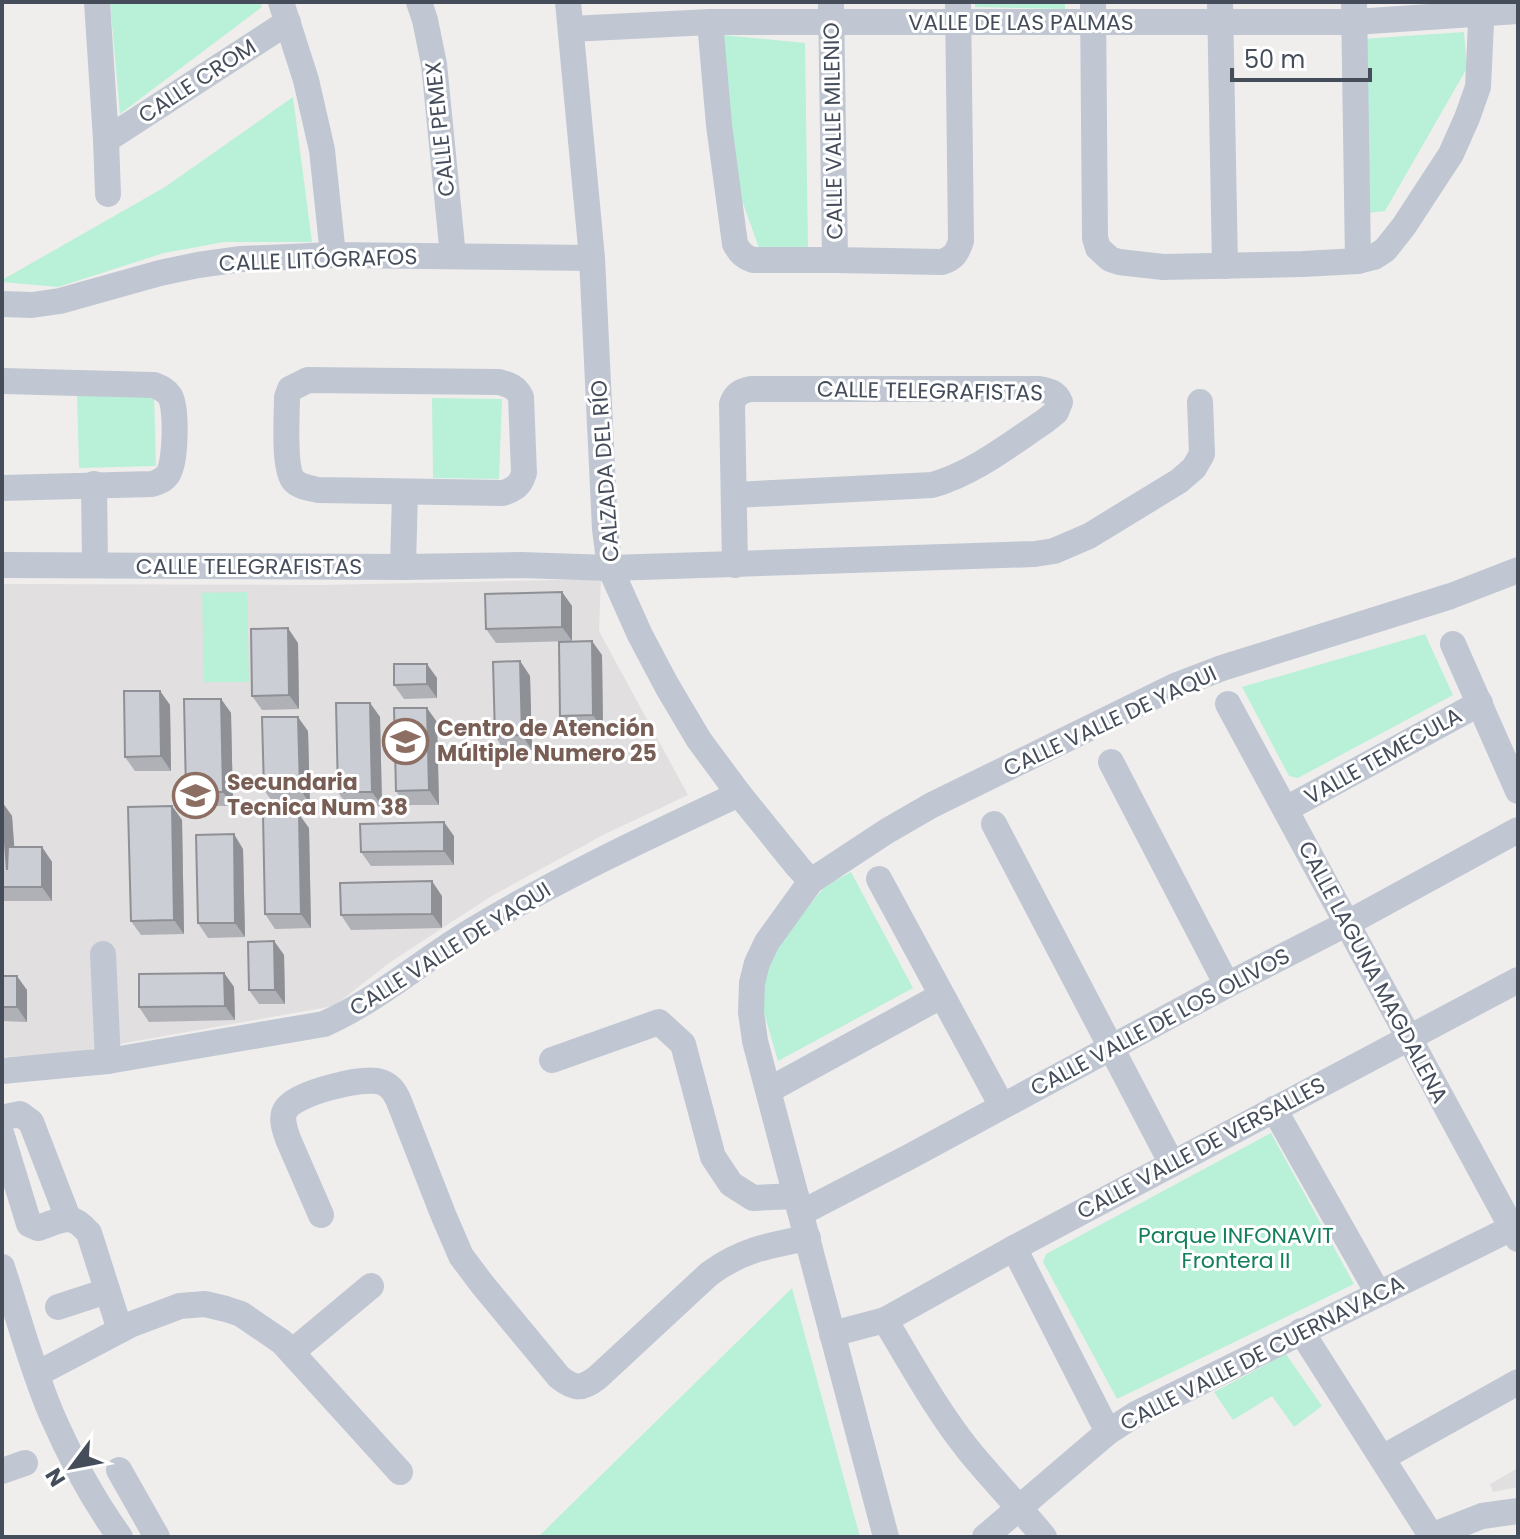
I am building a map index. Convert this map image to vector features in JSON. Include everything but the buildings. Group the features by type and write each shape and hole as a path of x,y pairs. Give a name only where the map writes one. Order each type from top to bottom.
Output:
{"street":[{"path":"97,2 108,194"},
{"name":"CALLE PEMEX","path":"419,2 434,64 453,256"},
{"name":"CALZADA DEL RÍO","path":"568,2 592,258 605,529 610,568 640,635 699,740 811,881"},
{"path":"1093,12 1095,238 1103,254 1119,262 1163,267 1358,261 1385,250 1451,154 1467,118 1478,87 1482,7"},
{"name":"VALLE DE LAS PALMAS","path":"571,29 831,13 1354,12 1482,7 1518,11"},
{"path":"285,12 306,80 322,150 333,255"},
{"name":"CALLE CROM","path":"106,140 285,12"},
{"path":"710,22 719,125 735,244 739,253 753,260 934,262 950,260 956,255 961,241 958,12"},
{"path":"1220,12 1225,266"},
{"path":"1354,12 1358,261"},
{"name":"CALLE VALLE MILENIO","path":"831,13 835,260"},
{"name":"CALLE LITÓGRAFOS","path":"2,304 32,305 60,301 160,273 241,259 333,255 592,258"},
{"path":"308,380 499,382 517,389 521,397 524,473 521,483 514,490 503,493 405,492 318,490 303,487 294,481 288,470 287,397 290,389 308,380"},
{"path":"2,381 154,385 169,393 173,403 174,432 172,464 162,481 152,484 2,488"},
{"name":"CALLE TELEGRAFISTAS","path":"735,495 932,485 951,480 1045,421 1056,412 1060,402 1058,396 1050,391 1039,389 743,390 732,404 735,565"},
{"name":"CALLE TELEGRAFISTAS","path":"2,565 521,565 610,568 1035,554 1054,551 1089,536 1179,481 1194,468 1202,454 1200,402"},
{"path":"94,484 95,565"},
{"path":"403,567 405,492"},
{"name":"CALLE VALLE DE YAQUI","path":"811,881 932,805 1175,686 1222,668 1451,596 1518,570"},
{"path":"1453,644 1518,791"},
{"name":"VALLE TEMECULA","path":"1286,809 1480,703"},
{"name":"CALLE LAGUNA MAGDALENA","path":"1228,704 1516,1231"},
{"path":"1111,762 1227,985"},
{"name":"CALLE VALLE DE YAQUI","path":"2,1071 108,1061 324,1024 355,1010 467,934 524,901 620,850 739,794"},
{"path":"994,824 1172,1164"},
{"name":"CALLE VALLE DE LOS OLIVOS","path":"802,1216 1110,1047 1518,830"},
{"path":"879,879 1002,1106"},
{"path":"811,881 767,942 757,963 752,983 751,1012 755,1041 886,1537"},
{"path":"103,954 108,1061"},
{"name":"CALLE VALLE DE VERSALLES","path":"832,1334 885,1320 1518,980"},
{"path":"769,1090 941,996"},
{"path":"552,1060 659,1022 683,1044 713,1157 731,1184 753,1198 802,1216"},
{"path":"321,1215 288,1139 283,1114 287,1106 295,1101 324,1090 359,1081 384,1082 393,1089 398,1099 461,1256 559,1377 569,1385 579,1387 598,1377 727,1260 756,1248 802,1216"},
{"path":"1274,1109 1378,1293"},
{"path":"2,1120 20,1114 31,1122 68,1218"},
{"path":"2,1136 29,1224 38,1228 68,1218 80,1222 89,1233 120,1330"},
{"name":"CALLE VALLE DE CUERNAVACA","path":"985,1537 1108,1432 1164,1398 1378,1293 1516,1231"},
{"path":"1014,1248 1108,1432"},
{"path":"2,1267 50,1411 75,1464 120,1537"},
{"path":"292,1352 371,1286"},
{"path":"58,1307 107,1291"},
{"path":"37,1374 120,1330 180,1306 205,1304 241,1314 270,1333 292,1352 400,1472"},
{"path":"885,1320 941,1413 1044,1537"},
{"path":"1301,1331 1430,1536 1482,1516 1518,1511"},
{"path":"1382,1458 1518,1382"},
{"path":"119,1470 157,1537"},
{"path":"104,1515 134,1498"}],"shaded area":[{"path":"601,579 599,631 688,795 603,835 490,897 389,963 334,1006 63,1054 2,1057 2,584 323,585"},
{"path":"1518,1468 1518,1487 1493,1492 1490,1484"}],"green space":[{"path":"110,2 260,2 262,7 120,114"},
{"path":"975,2 1065,2 1065,9 975,7"},
{"path":"1464,32 1467,68 1385,211 1367,213 1362,39"},
{"path":"722,35 805,43 808,249 759,248 738,189"},
{"path":"293,97 312,242 224,242 164,253 58,287 2,282 165,187"},
{"path":"154,392 156,466 79,468 77,394"},
{"path":"432,398 502,399 499,479 433,478"},
{"path":"247,592 249,682 204,682 202,593"},
{"path":"1425,634 1453,695 1298,778 1289,776 1242,687"},
{"path":"851,872 913,988 778,1061 764,1013 763,974 780,942 825,886"},
{"name":"Parque INFONAVIT Frontera II","path":"1271,1133 1354,1284 1117,1399 1043,1262 1046,1254"},
{"path":"792,1288 860,1537 538,1537"},
{"path":"1286,1354 1322,1406 1294,1427 1272,1396 1233,1420 1214,1392"}],"place":[{"name":"Centro de Atención Múltiple Numero 25","path":"406,741"},
{"name":"Secundaria Tecnica Num 38","path":"196,795"}]}
